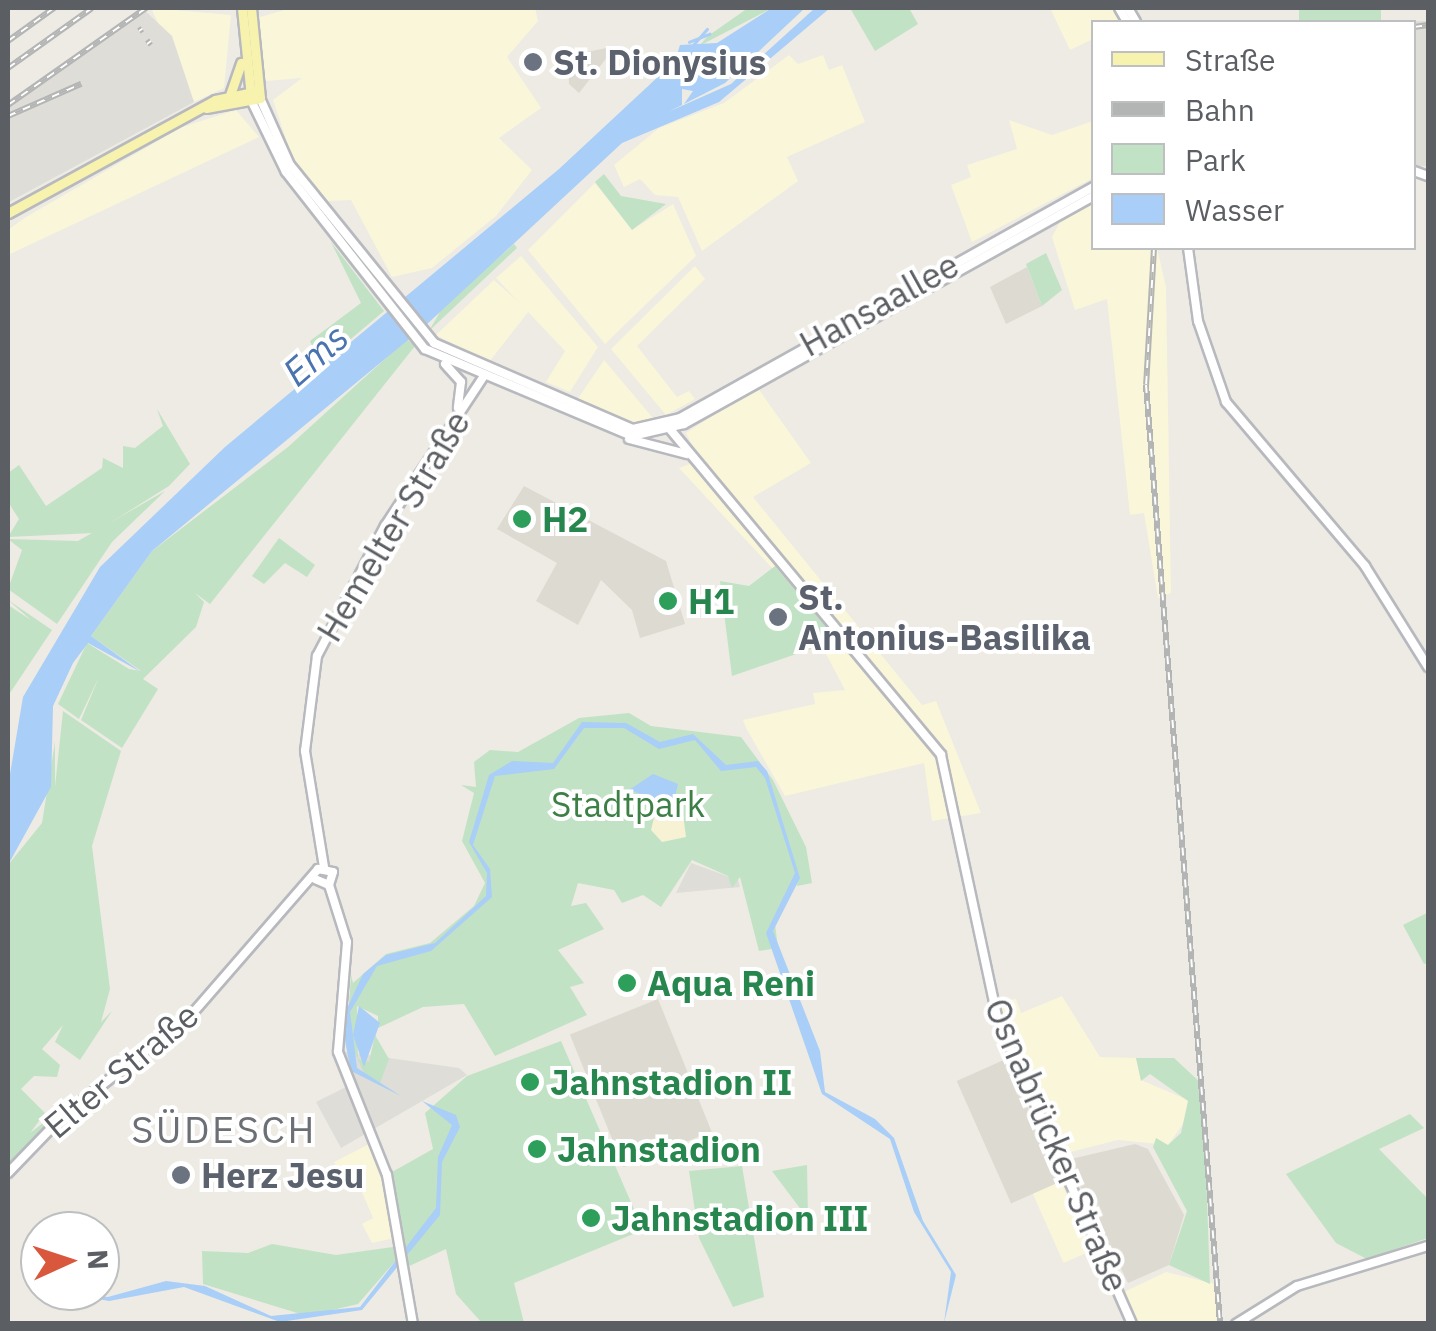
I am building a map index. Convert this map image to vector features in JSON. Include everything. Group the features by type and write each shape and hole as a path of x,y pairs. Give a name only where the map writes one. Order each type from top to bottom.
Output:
{"main road":[{"path":"230,96 242,56 242,8"},
{"path":"251,8 255,95 278,142 382,288"},
{"path":"242,56 280,162 462,382 456,416"},
{"path":"8,213 204,108 230,96 255,95"},
{"path":"204,108 255,95"},
{"name":"Hansaallee","path":"669,428 1091,189"},
{"name":"Hansaallee","path":"669,428 1091,198"},
{"path":"1188,250 1198,321 1226,402 1365,566 1428,667"},
{"path":"429,346 619,434 695,460"},
{"path":"442,361 487,373 625,426 669,428"},
{"name":"Hemelter Straße","path":"413,1324 376,1135 338,1052 346,942 329,885 334,876 324,867 305,750 317,656 456,416 487,373"},
{"path":"619,434 669,428"},
{"name":"Osnabrücker Straße","path":"669,428 941,755 998,1020 1132,1324"},
{"name":"Elter Straße","path":"8,1173 71,1109 170,1036 324,867"},
{"path":"315,879 329,885"},
{"path":"1236,1324 1297,1286 1428,1246"}],"shaded area":[{"path":"142,8 172,36 194,102 9,202 8,101"},
{"path":"151,8 231,15 224,88 194,102"},
{"path":"291,8 535,8 538,21 507,57 541,108 499,138 532,170 496,216 432,268 392,277 351,200 328,201 292,157 273,100 302,78 266,81 256,43 257,18"},
{"path":"1050,8 1114,8 1121,20 1091,20 1091,40 1070,50"},
{"path":"1416,21 1428,21 1428,166 1416,166"},
{"path":"616,46 579,93 569,84 568,56"},
{"path":"789,55 798,64 823,55 829,70 842,65 865,122 787,157 798,181 702,251 678,197 655,195 640,179 624,187 614,165 659,128 724,103"},
{"path":"236,110 259,137 8,255 8,230 26,217 182,127"},
{"path":"1009,120 1052,135 1091,122 1091,179 972,242 951,185 971,177 967,165 1017,149"},
{"path":"595,183 632,230 673,204 696,256 605,344 528,250"},
{"path":"1091,205 1091,250 1157,250 1166,287 1171,593 1158,598 1144,513 1130,515 1107,299 1075,310 1052,237 1060,222"},
{"path":"521,256 598,347 570,392 546,382 565,351 496,278"},
{"path":"695,266 705,279 637,346 677,397 689,391 695,399 666,415 611,349"},
{"path":"1027,267 1042,306 1006,324 990,287"},
{"path":"494,280 529,311 489,362 436,335"},
{"path":"604,360 654,421 632,423 577,400"},
{"path":"757,387 811,463 753,497 922,705 936,701 981,813 932,821 924,763 785,796 746,728 743,720 815,704 813,693 845,690 823,648 838,639 679,468 700,460 686,433"},
{"path":"524,486 666,561 685,624 640,638 632,610 601,580 578,625 536,601 557,563 497,529"},
{"path":"691,863 738,880 740,887 676,893"},
{"path":"1062,996 1100,1057 1136,1058 1141,1080 1188,1100 1188,1117 1168,1145 1118,1140 1063,1154 998,1002 1016,999 1021,1013"},
{"path":"658,999 712,1132 623,1167 570,1035"},
{"path":"340,1051 459,1068 467,1075 341,1148 316,1102 354,1083"},
{"path":"1006,1059 1061,1181 1011,1203 957,1081"},
{"path":"375,1141 394,1238 372,1243 362,1224 373,1218 355,1176 343,1181 334,1162"},
{"path":"1135,1144 1148,1149 1184,1215 1169,1265 1128,1283 1067,1160"},
{"path":"1061,1181 1092,1250 1064,1263 1033,1194"},
{"path":"1166,1272 1215,1284 1217,1323 1138,1323 1124,1292"}],"green space":[{"path":"748,8 772,8 699,46 708,36"},
{"path":"850,8 909,8 918,24 875,51"},
{"path":"1299,8 1381,8 1381,20 1299,20"},
{"path":"604,174 621,196 666,204 632,230 595,182"},
{"path":"331,242 384,311 320,365 310,341 361,303"},
{"path":"514,244 517,248 429,331 444,305"},
{"path":"1046,253 1062,290 1042,306 1026,264"},
{"path":"407,339 415,346 210,604 195,593 204,602 196,627 143,679 158,689 122,748 81,720 99,677 79,719 58,704 87,643 129,669 141,671 91,636 152,551 288,447"},
{"path":"157,409 190,464 169,486 94,533 8,537 19,519 8,502 8,473 19,465 46,506 102,468 103,458 123,468 123,446 135,448 163,426"},
{"path":"165,491 112,542 57,624 8,589 22,550 8,539 78,541"},
{"path":"279,538 315,565 307,577 285,563 264,584 252,576"},
{"path":"775,566 837,640 732,676 720,581 749,586"},
{"path":"8,600 52,630 8,696 8,605 31,620"},
{"path":"63,711 121,751 92,846 110,989 101,1022 112,1011 80,1060 55,1042 63,1025 42,1049 60,1065 57,1077 34,1076 21,1089 45,1113 30,1133 73,1100 8,1165 8,865 42,823 55,742 55,787"},
{"name":"Stadtpark","path":"629,713 651,726 741,737 773,780 806,847 812,883 797,886 798,871 775,924 778,948 759,951 740,877 732,888 728,876 692,860 661,907 643,895 622,903 614,890 578,883 571,906 586,903 604,929 558,950 584,983 570,987 587,1015 495,1056 464,1004 423,1007 378,1028 378,1016 357,1006 358,1059 369,1062 375,1035 389,1059 380,1083 364,1073 347,1036 351,975 353,983 386,954 430,943 474,906 485,883 462,841 474,793 461,785 476,787 474,762 490,750 518,752 579,718"},
{"path":"1427,913 1428,963 1424,964 1403,925"},
{"name":"Jahnstadion","path":"561,1041 643,1230 514,1283 524,1323 482,1323 456,1294 446,1249 405,1268 392,1172 433,1149 425,1113 467,1076"},
{"path":"1136,1058 1174,1058 1203,1085 1210,1284 1169,1265 1187,1211 1153,1147 1156,1138 1168,1145 1181,1133 1188,1101 1150,1074 1141,1081"},
{"path":"1410,1114 1424,1128 1379,1149 1428,1199 1428,1238 1367,1259 1336,1243 1286,1174"},
{"path":"807,1165 808,1219 772,1171"},
{"path":"742,1166 764,1297 733,1307 699,1238 689,1171"},
{"path":"272,1244 336,1255 393,1247 397,1259 358,1304 307,1316 203,1284 202,1251 248,1253"}],"sand":[{"path":"683,814 686,837 662,842 651,830 654,818"}],"water":[{"path":"772,8 805,8 725,83 684,104 693,91 682,89 682,105 668,112 731,84 815,8 830,8 719,102 622,143 425,326 152,551 91,636 141,672 88,643 73,663 53,706 51,787 8,865 8,786 23,697 100,567 225,447 559,169 675,61 680,45 717,43"},
{"path":"582,722 626,723 660,742 693,734 726,765 758,761 767,771 800,878 773,931 820,1051 825,1092 875,1119 894,1138 923,1221 956,1275 944,1323 951,1272 914,1212 890,1139 822,1094 766,933 795,873 765,778 756,767 721,771 695,740 659,749 624,728 584,728 554,769 495,776 473,845 490,869 492,897 431,951 377,966 350,1012 357,1068 401,1096 351,1071 341,1021 363,974 386,955 435,943 486,896 487,873 469,842 489,775 512,761 553,763"},
{"path":"653,774 678,784 673,805 629,790"},
{"path":"359,1006 380,1023 364,1067 353,1035"},
{"path":"422,1101 456,1115 460,1127 442,1162 440,1215 362,1310 280,1322 184,1287 120,1299 120,1294 166,1281 205,1286 271,1316 360,1307 436,1208 438,1157 452,1125"}],"waterway":[{"path":"693,45 707,29"},
{"path":"689,42 709,34"}],"railway":[{"path":"8,41 54,8"},
{"path":"8,68 92,8"},
{"path":"8,105 146,8"},
{"path":"1416,27 1428,25"},
{"path":"147,44 151,41"},
{"path":"8,116 81,84"},
{"path":"1154,250 1146,385 1220,1324"}],"place":[{"name":"St. Dionysius","path":"533,62"},
{"name":"H2","path":"522,519"},
{"name":"H1","path":"668,601"},
{"name":"St. Antonius-Basilika","path":"778,617"},
{"name":"Aqua Reni","path":"627,983"},
{"name":"Jahnstadion II","path":"530,1082"},
{"name":"Jahnstadion","path":"537,1149"},
{"name":"Herz Jesu","path":"181,1175"},
{"name":"Jahnstadion III","path":"591,1218"}],"district":[{"name":"SÜDESCH","path":"224,1129"}],"water label":[{"name":"Ems","path":"315,354"}]}
